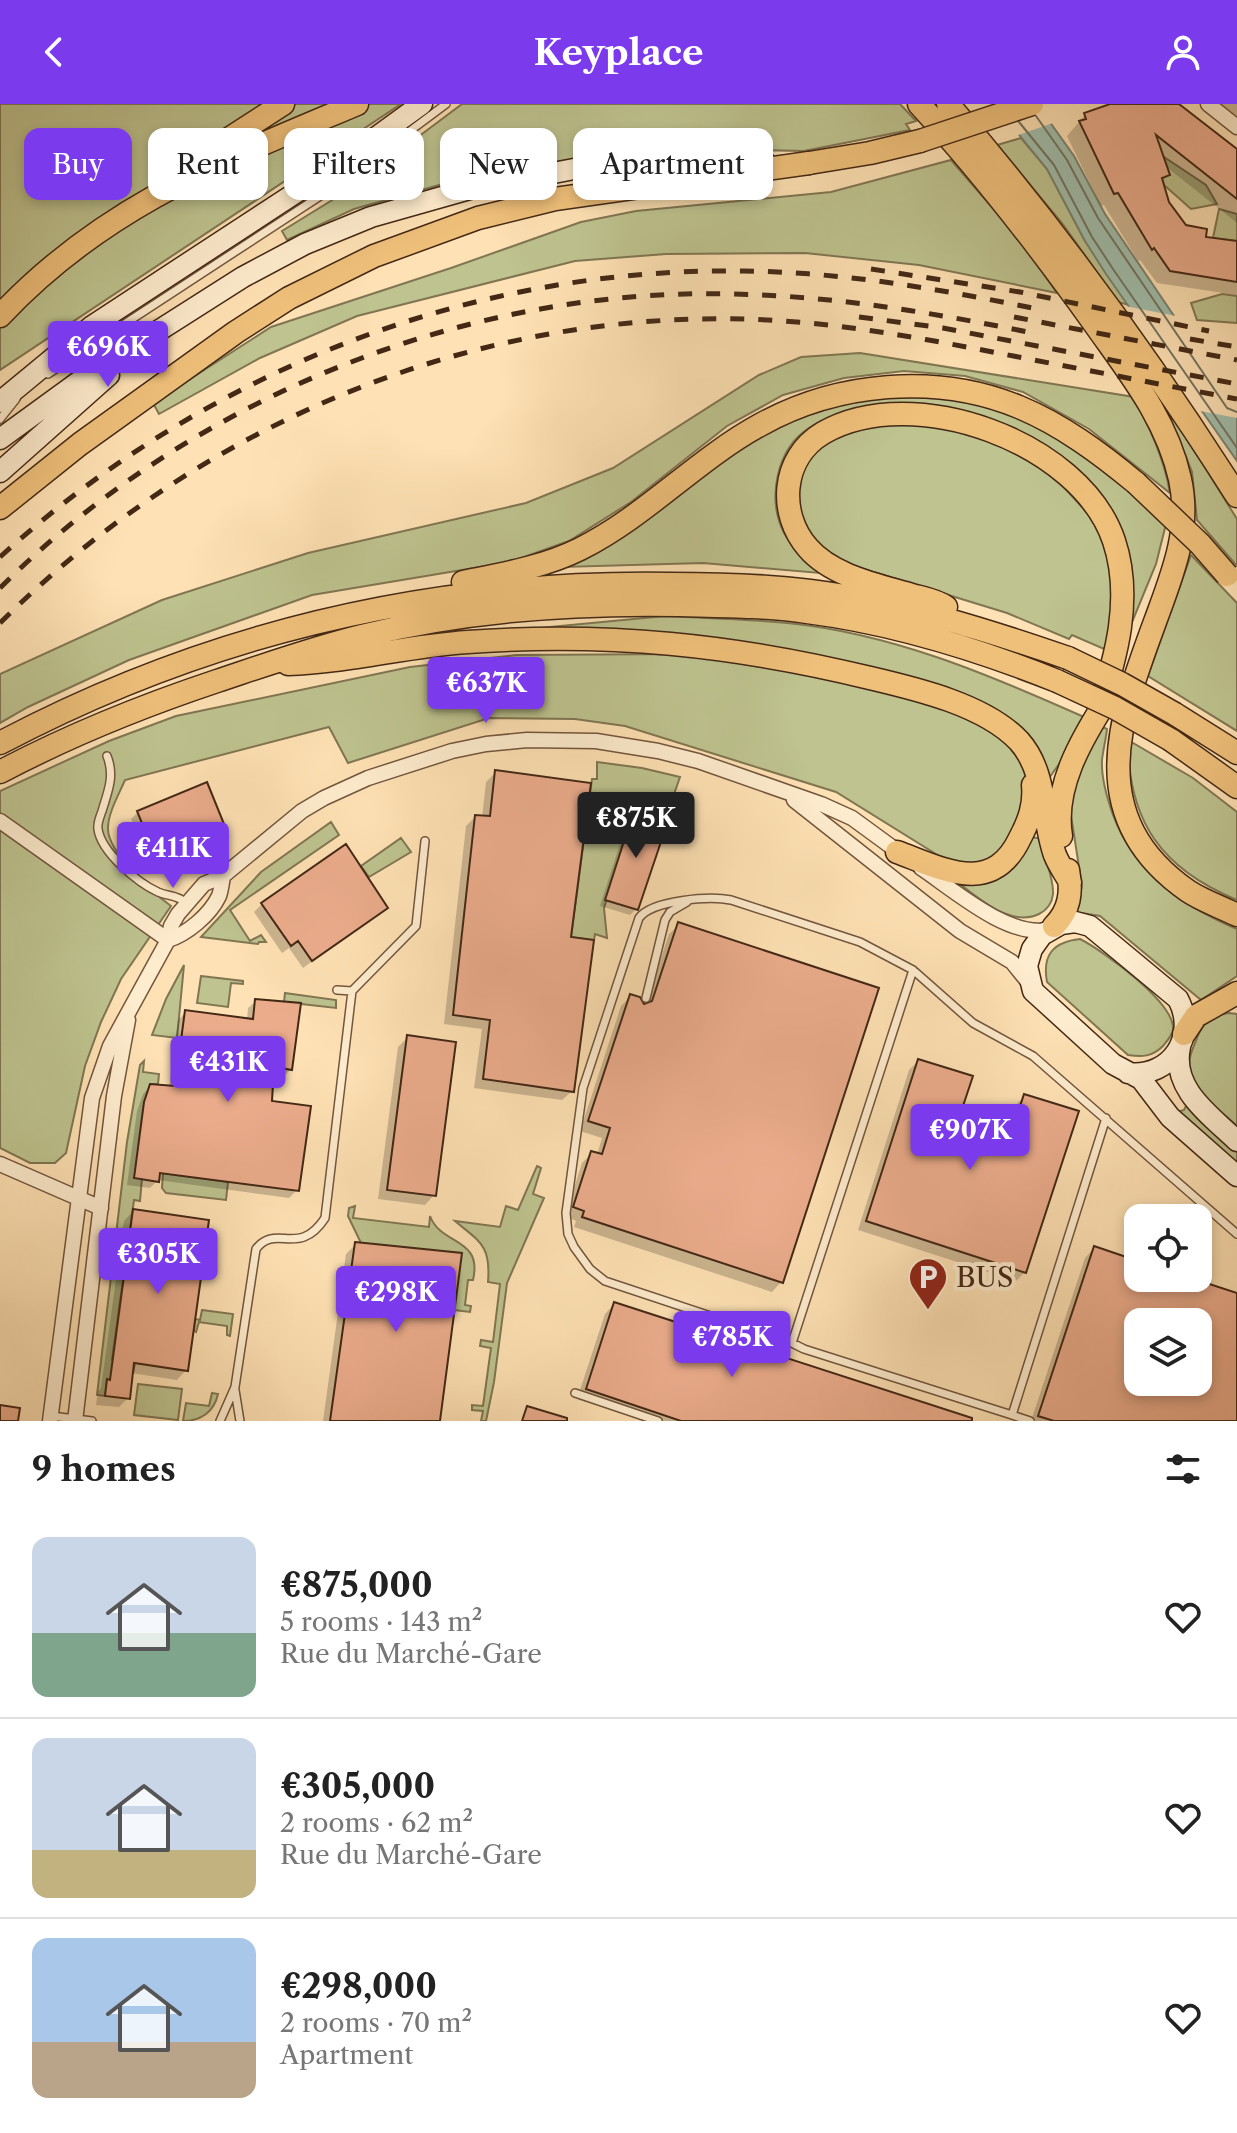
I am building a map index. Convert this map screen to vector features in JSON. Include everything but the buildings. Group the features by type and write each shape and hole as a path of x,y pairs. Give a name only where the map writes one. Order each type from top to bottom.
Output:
{"main road":[{"path":"0,315 58,250 87,226 246,130 283,104"},
{"path":"0,315 63,256 125,213 226,160 357,104"},
{"path":"0,381 92,326 335,167 422,104"},
{"path":"919,104 1006,206 1063,280 1140,388 1175,460 1183,498 1184,529 1172,577 1126,709 1117,767 1121,800 1131,828 1152,859 1189,891 1237,915"},
{"path":"948,104 1045,219 1237,494"},
{"path":"0,508 80,444 236,332 289,298 374,256 478,218 555,199 870,153 920,141 1032,104"},
{"path":"0,439 81,380 243,277 315,240 371,217 516,178 646,161 809,163"},
{"path":"0,402 92,326"},
{"path":"0,472 167,326"},
{"path":"346,614 400,596 535,565 577,550 614,530 759,425 811,402 857,390 911,386 954,389 989,396 1019,407 1068,432 1136,483 1200,544 1232,580"},
{"path":"964,624 943,604 846,573 810,551 793,525 787,493 794,465 812,441 835,428 867,419 906,416 945,419 1008,437 1045,457 1077,481 1098,506 1108,524 1122,573 1120,634 1098,713"},
{"path":"3,741 137,679 238,643 307,623 346,614 509,589 575,583 729,585 810,591 964,624 1068,658 1122,684 1237,753"},
{"path":"0,772 113,718 263,665 365,635 473,615 577,605 731,606 807,612 880,625 955,644 1057,681 1115,708 1171,740 1237,787"},
{"path":"1155,622 1098,713 1070,766 1063,791 1060,827 1070,882 1067,908 1036,941 1028,958 1029,983 1038,999 1113,1064 1141,1079 1170,1117 1237,1176"},
{"path":"263,665 330,663 388,651 451,644 528,639 632,639 712,646 917,689 986,718 1018,741 1030,756 1054,853 1070,882"},
{"path":"897,852 958,874 984,874 994,870 1008,859 1031,816 1034,790 1030,756"},
{"path":"1051,928 1075,922 1098,931 1178,999 1185,1014 1179,1071 1187,1090 1237,1141"},
{"path":"1128,1073 1146,1074 1164,1067 1171,1061 1196,1016 1226,1006 1237,993"}],"street":[{"path":"1208,104 1237,127"},
{"path":"51,1419 92,1098 110,1046 168,940 171,926 187,903 204,884 223,876 281,827 324,798 397,768 486,744 555,740 624,744 698,761 852,818 897,852 1008,923 1025,930 1051,928"},
{"path":"784,792 960,931 1012,962 1029,983"},
{"path":"0,821 168,940"},
{"path":"168,940 194,927 218,897 223,876"},
{"path":"75,1420 114,1096 132,1004"},
{"path":"0,1164 101,1208"}],"lane":[{"path":"0,419 20,395 36,382 340,183 446,104"},
{"path":"0,428 27,420"},
{"path":"107,756 112,777 97,827 102,843 117,861 143,882 159,893 177,896 187,903"},
{"path":"220,1421 235,1387 256,1249 261,1243 277,1238 304,1239 315,1233 325,1218 352,991 416,926 425,841"},
{"path":"1030,1421 605,1281 582,1259 568,1234 566,1213 583,1088 639,918 646,910 670,902 710,898 731,900 860,942 913,970 973,1023 1023,1049 1237,1234"},
{"path":"646,998 665,920 670,912 689,901"},
{"path":"792,1343 913,970"},
{"path":"337,990 352,991"},
{"path":"1012,1415 1106,1118"},
{"path":"235,1387 240,1421"},
{"path":"575,1393 658,1421"},
{"path":"51,1419 92,1421"}],"green space":[{"path":"0,104 401,104 365,128 284,128 284,182 268,192 268,128 148,128 148,200 256,200 0,370"},
{"path":"462,104 900,104 916,121 906,124 910,130 804,151 773,150 773,128 573,128 573,159 557,161 557,128 440,128 440,185 424,189 424,132"},
{"path":"1021,138 1047,169 1085,241 1129,305 1118,302 1062,223 997,145"},
{"path":"1164,157 1206,185 1217,204 1191,209 1164,185 1157,166"},
{"path":"951,160 1016,235 1057,293 919,265 805,253 666,254 575,261 357,316 260,358 159,414 153,403 271,327 581,222 636,211 831,192"},
{"path":"332,200 386,200 354,209 287,240 282,231"},
{"path":"1219,209 1237,214 1237,241 1213,238"},
{"path":"1222,294 1237,296 1237,323 1197,320 1191,303"},
{"path":"860,353 1134,397 1160,456 1170,493 1089,429 1023,392 965,376 904,371 844,378 783,395 727,426 631,502 569,541 510,562 312,595 129,660 0,723 0,674 162,600 308,553 526,503 613,468 759,375 801,357"},
{"path":"896,390 1018,410 1077,446 1141,498 1166,524 1156,564 1130,627 1120,530 1100,493 1073,465 1042,443 1010,428 861,409 828,418 809,428 789,448 778,476 776,505 784,533 795,548 819,568 820,573 703,563 563,567 776,420"},
{"path":"1162,407 1171,413 1237,519 1237,566 1197,520 1192,472"},
{"path":"915,424 974,434 1045,466 1098,525 1113,570 1112,631 1104,649 1072,635 1069,639 1007,613 854,566 830,554 806,534 795,492 811,453 843,434 883,425"},
{"path":"1191,555 1237,603 1237,731 1148,676"},
{"path":"665,616 787,623 864,636 976,671 1084,717 1049,778 1041,755 902,677 498,632"},
{"path":"683,654 828,678 925,701 984,725 1002,738 1018,756 1027,779 1028,802 1004,853 988,863 952,864 836,792 625,726 575,719 489,718 348,763 329,727 125,780 110,816 110,838 122,860 171,906 121,979 101,1022 85,1066 66,1153 55,1163 30,1163 0,1148 0,791 109,741 176,716 410,667 516,655"},
{"path":"1101,726 1107,729 1102,756 1103,780 1113,815 1134,854 1147,871 1179,898 1237,929 1237,976 1201,1000 1100,916 1076,912 1082,886 1070,809 1076,773"},
{"path":"1128,740 1193,778 1237,812 1237,900 1188,873 1154,839 1134,795"},
{"path":"597,762 680,777 668,821 635,810 604,908 607,938 595,934 594,940 571,937 592,779 597,779"},
{"path":"331,822 339,835 230,910 250,941 261,935 266,942 258,944 201,937 261,872"},
{"path":"1029,837 1038,838 1042,845 1052,882 1052,901 1042,912 1029,917 1007,914 960,884 992,877"},
{"path":"401,838 411,852 369,877 361,866"},
{"path":"1080,939 1136,978 1163,1006 1173,1030 1159,1050 1147,1055 1128,1055 1047,982 1048,957 1063,943"},
{"path":"184,965 177,1038 152,1035 166,999"},
{"path":"201,976 243,981 243,984 231,983 228,1007 197,1003"},
{"path":"285,993 336,1000 336,1008 284,1002"},
{"path":"1229,1013 1237,1014 1237,1126 1196,1086 1189,1069 1199,1032 1209,1020"},
{"path":"144,1061 143,1072 159,1074 158,1084 150,1084 140,1201 134,1200 112,1360 135,1363 133,1373 117,1371 116,1381 107,1380 105,1396 97,1395 127,1142 140,1065"},
{"path":"1187,1104 1237,1152 1237,1165 1177,1112 1184,1110"},
{"path":"537,1166 541,1168 533,1194 544,1198 507,1283 494,1382 486,1421 481,1421 483,1411 472,1410 472,1405 483,1406 491,1348 480,1346 481,1340 493,1342 500,1284 488,1282 488,1260 482,1246 455,1221 500,1227 506,1206 518,1210"},
{"path":"163,1173 228,1182 226,1200 166,1193 162,1188"},
{"path":"355,1206 353,1218 429,1227 430,1216 435,1226 467,1249 474,1266 473,1280 468,1280 465,1305 471,1306 470,1312 454,1310 361,1243 348,1216 349,1208"},
{"path":"202,1310 233,1314 230,1336 227,1335 227,1326 199,1322 194,1331 195,1319 200,1320"},
{"path":"138,1384 182,1389 178,1420 134,1415"},
{"path":"212,1393 218,1394 210,1410 201,1417 183,1421 186,1403 209,1406"}],"water":[{"path":"994,104 1037,104 1074,156 1105,214 1237,409 1237,461 1106,274 1047,169"}],"pier":[{"path":"990,104 1042,104 1056,122 1015,136"},
{"path":"1125,306 1181,317 1237,402 1237,418 1195,410"}],"railway":[{"path":"871,269 1020,292 1209,331"},
{"path":"0,557 79,492 163,434 252,385 344,344 441,311 540,288 641,275 743,271 891,283 1037,309"},
{"path":"0,588 75,521 157,461 245,410 337,368 434,334 532,310 633,297 733,294 809,298 884,307 1033,333"},
{"path":"859,317 943,328 1237,384"},
{"path":"1014,317 1237,360"},
{"path":"0,623 81,550 168,487 262,432 360,388 462,354 567,331 675,320 816,324 941,342 1237,399"},
{"path":"1190,339 1237,347"}],"place":[{"name":"BUS","path":"928,1311"}]}
